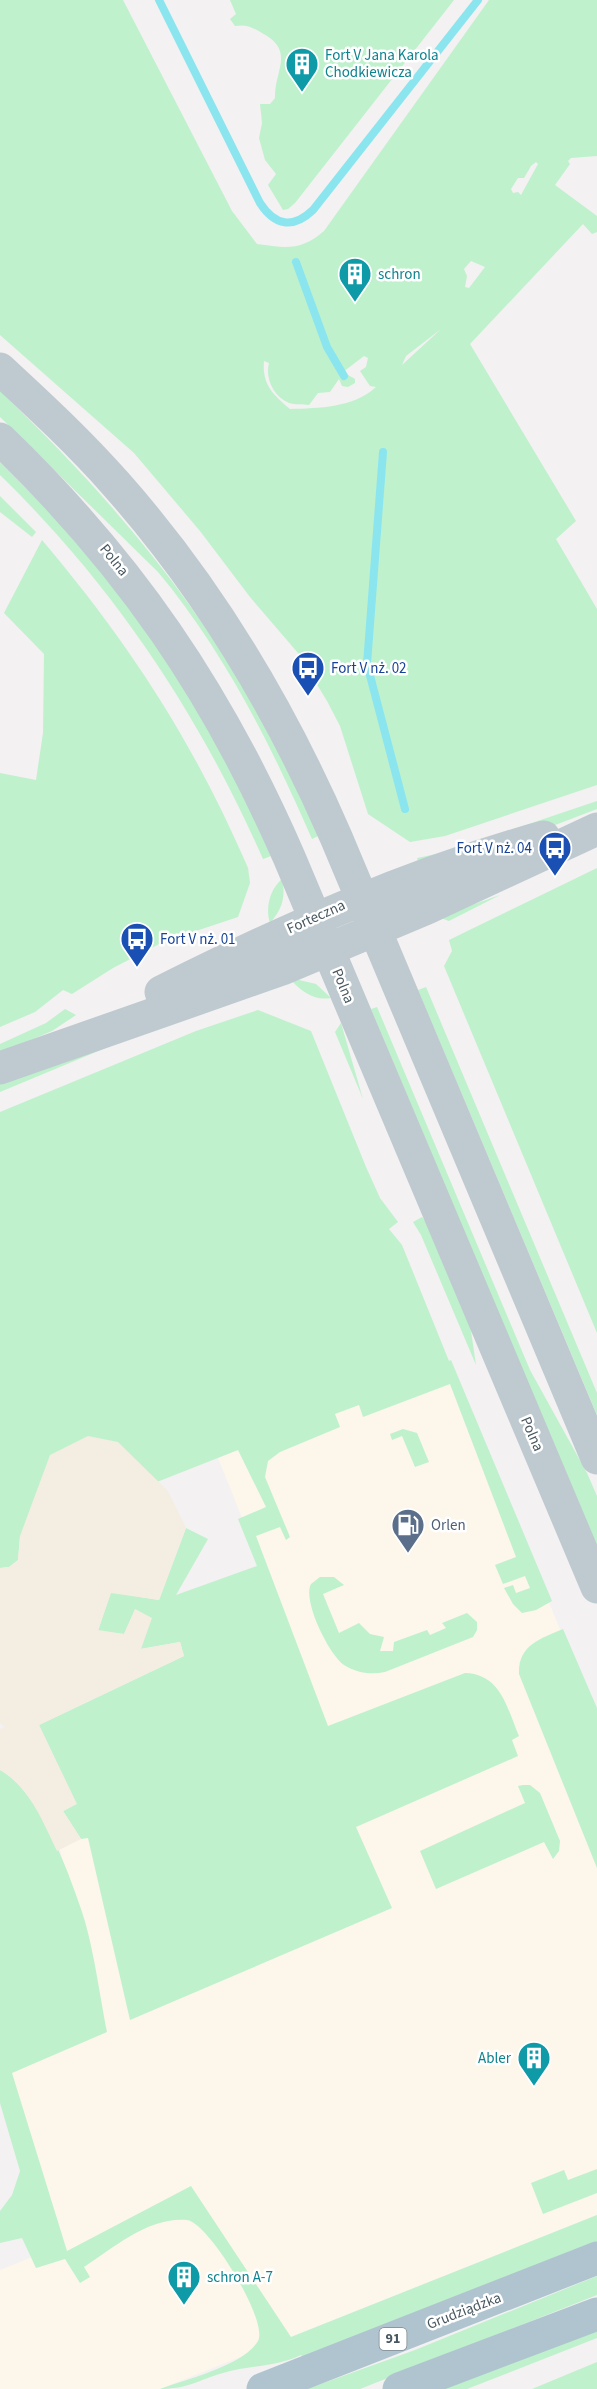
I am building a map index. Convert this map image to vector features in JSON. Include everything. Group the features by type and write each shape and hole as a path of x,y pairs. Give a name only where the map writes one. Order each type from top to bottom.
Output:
{"main road":[{"name":"Grudziądzka","path":"263,2389 597,2258"},
{"path":"399,2389 597,2314"}],"street":[{"path":"0,369 115,483 174,554 224,624 263,687 294,746 362,897 597,1458"},
{"name":"Polna","path":"0,439 85,526 175,642 219,712 250,770 315,918 597,1587"},
{"name":"Forteczna","path":"50,1049 362,897 465,860 597,823"},
{"name":"Forteczna","path":"0,1068 282,969 428,908 597,829"}],"shaded area":[{"path":"449,1362 597,1718 597,2215 160,2389 0,2389 0,2270 62,2245 7,2071 100,2031 51,1808 317,1704 218,1458"}],"green space":[{"path":"0,0 123,0 232,211 257,244 285,247 308,242 324,231 489,0 597,0 597,156 571,158 568,161 570,164 555,185 597,216 597,232 592,234 583,224 470,344 576,521 556,539 597,609 597,785 445,836 410,842 368,814 340,726 298,653 134,453 0,335","holes":["536,162 538,164 521,195 518,192 513,193 511,189 518,178 524,178","471,261 485,267 469,288 465,287 467,276 464,269","441,329 402,365 406,356","364,356 368,358 366,367 360,371 370,386 376,387 357,399 335,406 290,409 270,388 265,376 264,361 269,363 269,380 275,391 283,400 294,404 309,405 318,393 330,392 339,379 342,386 348,387 355,383 355,379 343,372"]},
{"name":"Fort V Jana Karola Chodkiewicza","path":"230,0 454,0 295,203 283,210 268,185 276,174 265,160 259,138 262,123 260,104 270,104 275,98 281,54 272,40 262,33 249,26 235,26 230,19 236,14"},
{"path":"0,391 98,492 142,543 183,597 222,652 257,710 289,771 318,836 312,839 263,734 225,666 182,602 158,572 0,417"},
{"path":"0,462 65,529 125,600 153,638 204,716 244,794 271,856 263,859 211,753 150,654 80,561 0,475"},
{"path":"0,496 36,532 32,537 0,512"},
{"path":"42,540 104,618 158,696 227,822 248,868 250,883 238,917 163,942 113,968 72,994 63,990 35,1012 0,1027 0,773 36,780 43,733 44,654 4,613"},
{"path":"597,801 597,809 550,827 418,863 417,858 446,852"},
{"path":"597,868 597,1333 444,966 452,951 449,940"},
{"path":"282,879 284,892 282,903 270,923 268,911 270,899 274,888"},
{"path":"500,895 449,921 438,917"},
{"path":"299,980 316,984 331,998 325,999 309,995 292,981"},
{"path":"426,987 597,1393 597,1415 418,990"},
{"path":"377,1007 530,1370 587,1473 597,1496 597,1548 371,1009"},
{"path":"65,1009 76,1015 52,1031 0,1053 0,1044 46,1023"},
{"path":"258,1010 311,1031 380,1198 398,1222 389,1229 402,1245 552,1601 536,1610 522,1613 513,1604 504,1588 513,1585 516,1593 530,1588 525,1576 503,1584 495,1565 516,1557 450,1384 363,1417 359,1405 335,1414 340,1427 280,1452 268,1461 265,1477 290,1537 286,1540 280,1527 256,1536 328,1726 465,1673 487,1679 501,1694 519,1736 512,1740 518,1756 356,1827 392,1908 130,2020 88,1838 81,1839 63,1811 76,1804 39,1725 184,1656 180,1642 140,1649 135,1610 124,1634 98,1631 111,1592 159,1600 186,1528 208,1539 176,1595 257,1566 238,1519 266,1507 238,1450 20,1536 18,1560 9,1567 0,1568 0,1112 196,1031"},
{"path":"192,1012 0,1092 0,1084"},
{"path":"341,1023 363,1099 335,1032"},
{"path":"422,1217 429,1226 470,1324 476,1365 421,1235 413,1222"},
{"path":"403,1429 417,1433 429,1462 415,1467 402,1436 392,1440 390,1434"},
{"path":"320,1577 334,1577 344,1585 323,1594 339,1633 359,1623 370,1634 384,1637 380,1651 393,1651 394,1642 427,1630 430,1635 446,1628 442,1623 467,1613 477,1622 477,1630 473,1637 385,1672 359,1672 344,1665 338,1659 318,1627 309,1592 311,1584"},
{"path":"563,1629 597,1708 597,1868 519,1674 522,1656 526,1650 539,1640"},
{"path":"0,1770 14,1780 27,1794 59,1850 89,1935 107,2032 12,2073 67,2251 191,2186 291,2337 597,2215 597,2242 304,2358 301,2355 282,2362 223,2373 186,2386 160,2389 227,2365 251,2350 258,2341 259,2330 246,2294 222,2254 197,2225 187,2220 173,2220 145,2228 84,2267 90,2277 80,2283 65,2259 36,2268 22,2238 0,2243 0,2211 12,2195 20,2171 0,2103"},
{"path":"530,1785 540,1793 560,1841 559,1851 553,1859 544,1842 436,1889 420,1851 525,1803 518,1786"},
{"path":"597,2169 597,2193 543,2214 531,2183 564,2170 568,2180"},
{"path":"597,2276 597,2295 360,2389 307,2389 415,2350"},
{"path":"597,2325 597,2338 467,2389 434,2389"},
{"path":"597,2362 597,2389 532,2389"}],"sand":[{"path":"88,1436 118,1442 168,1491 186,1528 159,1600 111,1593 98,1630 124,1634 135,1609 152,1618 141,1649 180,1642 184,1656 39,1725 77,1804 63,1811 81,1839 57,1851 27,1795 19,1785 0,1770 0,1729 5,1727 0,1723 0,1568 9,1567 18,1560 20,1536 50,1455"}],"waterway":[{"path":"159,0 260,203 272,216 285,222 298,220 313,210 478,0"},
{"path":"296,262 327,347 344,376"},
{"path":"383,452 367,664 405,809"}],"place":[{"name":"Fort V Jana Karola Chodkiewicza","path":"302,93"},
{"name":"schron","path":"355,303"},
{"name":"Fort V nż. 02","path":"308,697"},
{"name":"Fort V nż. 04","path":"555,877"},
{"name":"Fort V nż. 01","path":"137,968"},
{"name":"Orlen","path":"408,1554"},
{"name":"Abler","path":"534,2087"},
{"name":"schron A-7","path":"184,2306"}]}
